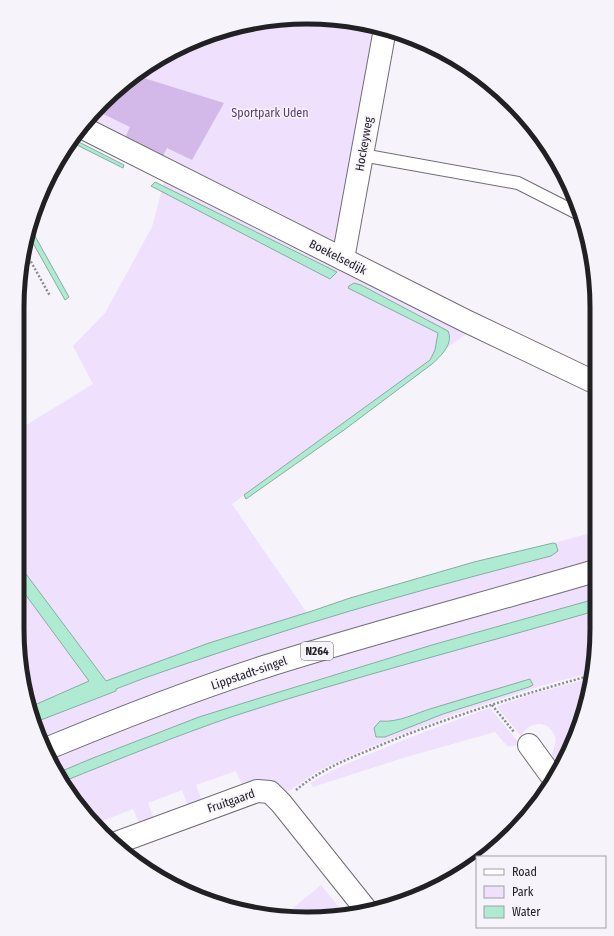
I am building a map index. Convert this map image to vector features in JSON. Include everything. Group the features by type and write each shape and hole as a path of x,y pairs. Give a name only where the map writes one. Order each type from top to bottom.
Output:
{"street":[{"name":"Hockeyweg","path":"343,259 384,35"},
{"name":"Boekelsedijk","path":"86,130 466,321 590,381"},
{"name":"Lippstadt-singel","path":"50,747 166,702 265,667 360,638 590,572"},
{"path":"529,745 550,774"},
{"name":"Fruitgaard","path":"120,842 257,791 270,792 281,803 364,907"}],"lane":[{"path":"362,155 518,183 573,211"}],"path":[{"path":"28,257 50,296"},
{"path":"307,781 328,768 404,736 492,704 586,677"},
{"path":"492,704 521,741 529,745"}],"green space":[{"name":"Sportpark Uden","path":"307,24 344,26 376,33 339,249 88,127 120,94 135,82 182,53 216,39 252,29 270,26"},
{"path":"165,178 469,332 232,504 307,613 209,643 106,681 24,571 24,426 93,384 73,346 105,313 152,227"},
{"path":"590,533 590,561 515,583 91,720 46,737 39,721 159,673 271,635 391,599 551,556 558,548 556,544 553,543"},
{"path":"590,583 590,600 391,657 256,699 189,722 63,771 55,757 213,696 375,645"},
{"path":"24,587 93,682 36,710 26,666"},
{"path":"590,612 587,674 541,686 455,714 370,747 318,771 286,793 243,787 236,771 196,785 202,801 188,806 182,790 148,803 154,819 140,825 133,809 100,822 82,801 68,780 234,716 369,675","holes":["530,680 532,685 443,714 385,737 380,721 388,722"]},
{"path":"586,679 575,720 561,754 554,766 551,759 555,743 555,737 552,731 548,727 539,724 529,727 521,736 498,708 498,706 529,695"},
{"path":"490,708 520,744 508,747 495,732 403,758 313,787 310,783 363,757"},
{"path":"321,885 341,910 307,912 289,911"}],"shaded area":[{"path":"142,77 224,103 192,160 167,148 162,158 125,138 130,127 101,113 120,94"}],"water":[{"path":"78,141 124,165 123,168 76,144"},
{"path":"155,182 337,272 330,279 151,186"},
{"path":"34,234 69,297 65,300 32,241"},
{"path":"354,283 361,285 448,331 448,345 442,354 432,364 344,430 246,499 244,495 430,360 435,350 438,333 348,288"},
{"path":"553,543 556,544 558,551 551,556 470,577 270,636 144,678 116,689 116,691 39,720 35,705 89,681 24,593 24,571 106,681 209,643 350,598 474,562"},
{"path":"590,600 590,612 369,675 234,716 68,780 62,771 199,717 432,645"},
{"path":"530,679 533,685 529,687 443,714 385,737 376,737 374,728 380,721 393,721"}]}
